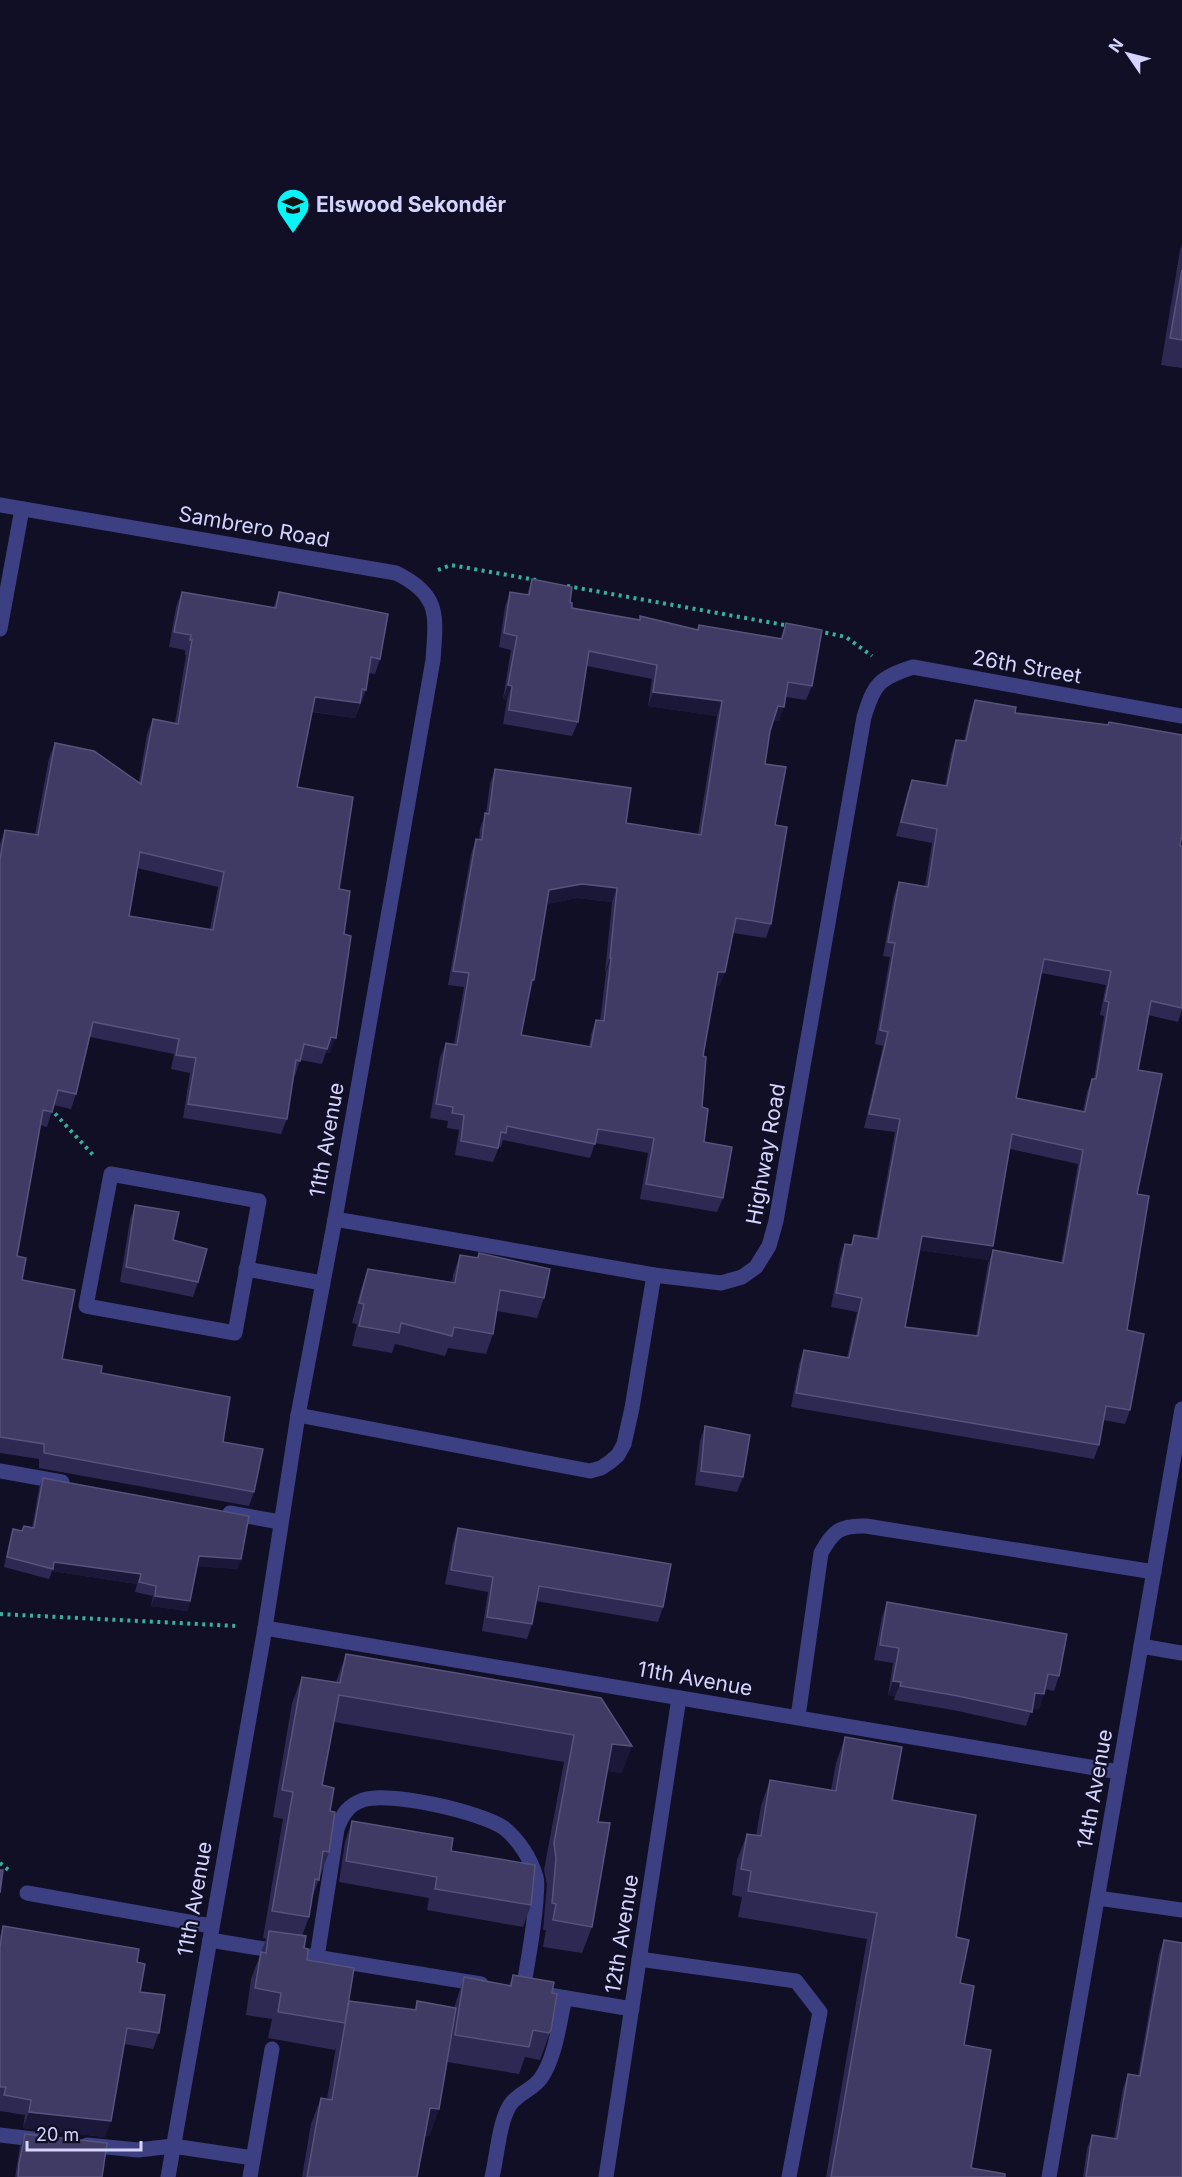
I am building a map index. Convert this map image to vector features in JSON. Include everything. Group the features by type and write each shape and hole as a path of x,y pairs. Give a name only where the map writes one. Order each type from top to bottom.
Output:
{"street":[{"name":"Sambrero Road","path":"0,505 396,573 411,580"},
{"path":"0,629 22,509"},
{"name":"11th Avenue","path":"168,2177 265,1628 298,1415 335,1219 433,660 436,618 424,591 411,580"},
{"name":"26th Street","path":"895,673 913,667 1182,716"},
{"name":"Highway Road","path":"335,1219 654,1275 721,1283 742,1277 756,1268 770,1246 778,1209 864,717 872,692 881,682 895,673"},
{"path":"111,1174 259,1201 246,1269 235,1333 86,1306 111,1174"},
{"path":"246,1269 322,1283"},
{"path":"298,1415 590,1471 601,1468 618,1455 624,1444 654,1275"},
{"name":"14th Avenue","path":"1049,2177 1181,1418"},
{"path":"0,1471 82,1486"},
{"path":"210,1510 280,1522"},
{"path":"798,1717 821,1553 831,1536 847,1526 866,1526 1155,1572"},
{"name":"11th Avenue","path":"265,1628 1119,1772"},
{"path":"1141,1646 1182,1653"},
{"name":"12th Avenue","path":"606,2177 679,1698"},
{"path":"318,1957 338,1829 343,1814 356,1802 365,1799 379,1797 405,1799 480,1818 502,1827 516,1839 530,1861 537,1880 535,1919 524,1990"},
{"path":"27,1893 318,1957 632,2009"},
{"path":"1098,1898 1182,1910"},
{"path":"639,1959 796,1981 820,2012 789,2177"},
{"path":"492,2177 507,2113 518,2096 536,2084 546,2069 565,1998"},
{"path":"250,2177 272,2049"},
{"path":"0,2135 138,2150 173,2146 253,2157"}],"path":[{"path":"411,580 451,565 544,582"},
{"path":"556,584 800,628"},
{"path":"812,630 846,636 895,673"},
{"path":"45,1103 101,1164"},
{"path":"0,1614 265,1628"},
{"path":"0,1863 11,1872"}],"building":[{"path":"1182,270 1182,340 1170,338"},
{"path":"532,579 572,587 570,602 572,608 640,620 640,616 698,630 699,625 782,639 786,623 822,630 812,686 788,682 784,707 778,706 770,731 765,764 786,767 775,825 787,827 771,924 736,918 725,972 718,972 703,1056 706,1057 702,1107 708,1109 704,1142 732,1147 723,1198 646,1184 654,1138 598,1129 595,1144 507,1126 506,1133 501,1132 498,1148 461,1141 464,1115 452,1113 453,1107 436,1104 446,1043 457,1045 469,973 453,971 476,839 482,840 485,813 489,814 495,769 631,788 626,823 701,835 722,701 653,692 657,665 589,651 578,722 509,710 512,686 508,685 517,636 504,633 510,592 529,595","holes":["582,884 617,888 604,1021 596,1020 591,1047 521,1035 532,980 534,980 549,890"]},
{"path":"182,592 276,608 279,592 388,614 380,659 371,657 366,690 362,689 360,703 315,697 297,787 353,797 339,889 350,891 344,934 351,936 336,1038 331,1037 327,1049 304,1044 300,1061 296,1060 287,1119 188,1104 196,1058 176,1055 179,1039 93,1022 76,1094 58,1090 52,1112 43,1110 17,1256 26,1258 22,1280 75,1290 62,1359 102,1366 101,1373 230,1397 223,1442 263,1449 254,1492 44,1453 44,1444 0,1437 0,860 5,830 38,835 55,743 94,751 141,784 153,719 178,724 192,640 190,640 191,635 174,632","holes":["140,852 224,872 213,930 129,916"]},
{"path":"975,700 1016,707 1015,713 1108,725 1109,722 1182,735 1180,846 1182,846 1182,1008 1151,1001 1138,1070 1162,1074 1137,1194 1149,1196 1127,1330 1144,1334 1130,1410 1106,1406 1099,1445 796,1393 804,1350 849,1358 862,1298 836,1293 845,1244 852,1245 854,1235 878,1239 900,1119 869,1114 888,1032 880,1030 895,943 888,942 899,882 928,887 937,829 901,822 912,780 947,786 956,740 966,741","holes":["1044,959 1111,971 1105,1001 1109,1002 1096,1079 1092,1079 1085,1112 1016,1098","1012,1134 1083,1150 1063,1263 993,1250 978,1336 905,1327 922,1236 993,1246"]},
{"path":"135,1205 179,1212 173,1240 207,1249 198,1282 126,1267"},
{"path":"479,1253 550,1269 544,1298 500,1290 493,1334 454,1327 452,1336 401,1323 399,1333 359,1326 364,1304 359,1303 368,1269 455,1283 460,1255 478,1258"},
{"path":"705,1426 750,1435 743,1477 701,1471"},
{"path":"43,1478 249,1516 241,1559 199,1556 190,1601 155,1596 156,1586 139,1582 141,1574 54,1562 53,1569 7,1557 13,1529 22,1531 24,1526 34,1528"},
{"path":"458,1528 671,1564 663,1607 539,1586 532,1624 487,1617 493,1577 451,1570"},
{"path":"887,1602 1067,1634 1059,1676 1048,1674 1044,1694 1035,1693 1032,1712 900,1686 901,1682 893,1681 899,1648 880,1645"},
{"path":"346,1654 601,1698 632,1746 612,1744 598,1822 610,1823 592,1927 553,1920 556,1904 552,1903 556,1859 554,1843 574,1735 339,1695 322,1785 334,1788 330,1811 335,1812 329,1852 323,1851 319,1880 315,1879 309,1917 272,1911 293,1792 282,1790 302,1677 340,1683"},
{"path":"845,1737 902,1747 892,1800 976,1815 956,1937 969,1940 960,1983 974,1986 964,2045 991,2050 971,2168 1005,2174 1005,2177 831,2177 877,1913 748,1891 751,1871 741,1869 747,1834 761,1836 770,1780 836,1791"},
{"path":"352,1821 453,1838 451,1851 535,1865 531,1905 435,1889 437,1877 346,1861"},
{"path":"0,1870 3,1870 0,1893"},
{"path":"3,1926 139,1949 137,1962 145,1964 140,1992 165,1995 159,2033 127,2028 111,2121 29,2112 31,2100 4,2095 6,2087 0,2087 0,1948"},
{"path":"269,1931 306,1936 304,1948 308,1949 307,1960 354,1968 345,2023 278,2012 281,1993 255,1988 261,1952 266,1953"},
{"path":"1164,1940 1182,1943 1182,2177 1086,2177 1092,2135 1117,2139 1128,2074 1140,2076"},
{"path":"513,1975 554,1982 552,1993 557,1994 549,2033 533,2030 529,2047 455,2035 464,1977 511,1986"},
{"path":"349,2001 416,2010 417,2001 456,2008 439,2109 430,2108 417,2177 307,2177 321,2098 332,2100"},
{"path":"25,2134 107,2143 102,2177 18,2177"}],"place":[{"name":"Elswood Sekondêr","path":"293,234"}]}
